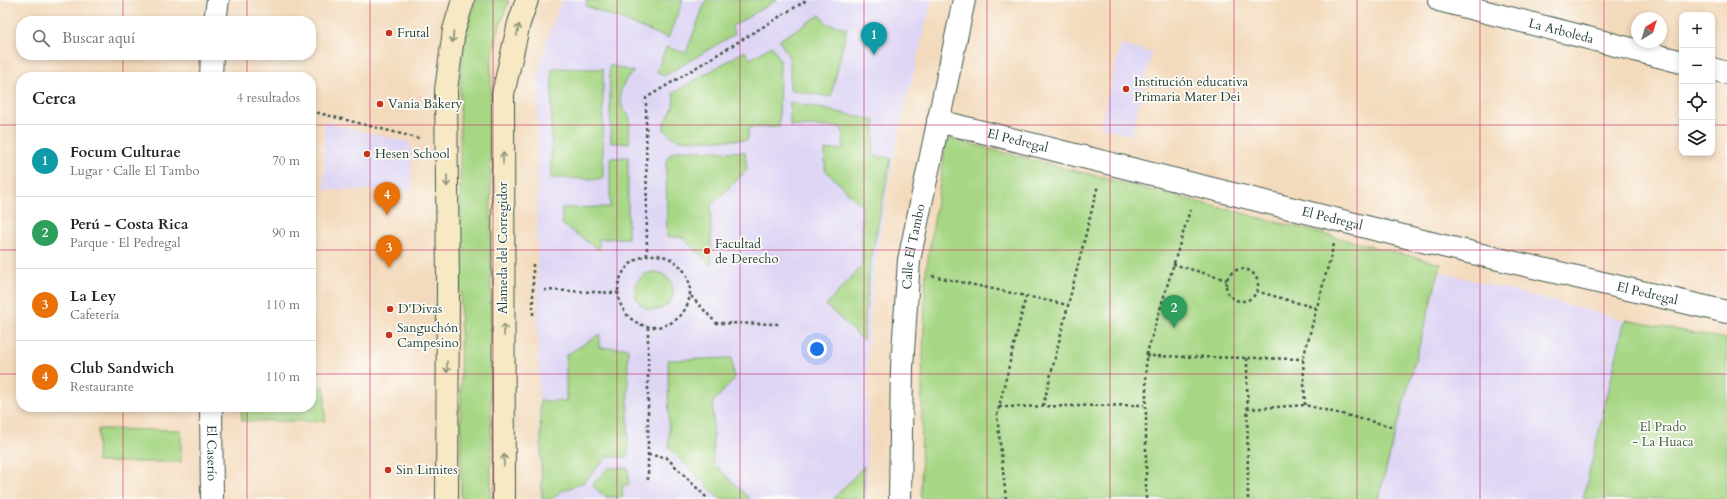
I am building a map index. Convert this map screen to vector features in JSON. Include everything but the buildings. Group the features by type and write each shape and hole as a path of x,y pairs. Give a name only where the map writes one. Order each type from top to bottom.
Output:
{"main road":[{"path":"446,499 446,90 454,30 463,0"},
{"name":"Alameda del Corregidor","path":"504,499 503,94 519,24 528,0"}],"street":[{"path":"216,16 218,0"},
{"name":"Calle El Tambo","path":"900,499 902,366 909,260 964,0"},
{"name":"La Arboleda","path":"1440,0 1679,61"},
{"path":"210,72 212,60"},
{"path":"1715,70 1727,73"},
{"name":"El Pedregal","path":"938,121 1443,246 1727,312"},
{"name":"El Caserío","path":"211,412 212,499"}],"path":[{"path":"647,256 646,98 807,0"},
{"path":"316,112 447,146"},
{"path":"1043,406 1099,180"},
{"path":"1146,499 1144,404 1146,356 1192,203"},
{"path":"1305,405 1303,359 1335,240"},
{"path":"656,255 668,258 678,264 685,273 690,284 690,295 687,307 681,317 671,324 660,328 648,327 637,323 627,315 620,305 618,293 619,281 625,270 633,262 647,256 656,255"},
{"path":"533,264 533,316"},
{"path":"1173,264 1227,280"},
{"path":"1240,269 1247,269 1254,274 1257,282 1256,291 1251,298 1242,301 1234,298 1228,292 1227,280 1233,272 1240,269"},
{"path":"928,275 1068,305"},
{"path":"544,290 618,293"},
{"path":"1256,291 1316,308"},
{"path":"690,295 716,322 780,324"},
{"path":"1006,499 997,415 1026,296"},
{"path":"648,327 648,482"},
{"path":"1146,356 1303,359"},
{"path":"1247,358 1248,499"},
{"path":"999,407 1144,404"},
{"path":"1248,409 1305,405 1394,427"},
{"path":"648,455 666,456 708,499"}],"shaded area":[{"name":"Facultad de Derecho","path":"562,0 932,0 901,123 889,179 874,272 868,342 867,499 540,499 537,229 538,75 547,40"},
{"name":"Institución educativa Primaria Mater Dei","path":"1121,45 1152,53 1131,136 1100,126"},
{"name":"Hesen School","path":"324,122 411,143 412,190 324,190"},
{"path":"1440,272 1625,320 1583,499 1378,499"}],"green space":[{"path":"476,0 509,0 500,25 491,63 491,499 461,499 460,82 465,40"},
{"path":"588,0 683,0 668,38 586,6"},
{"path":"706,0 777,0 731,27 735,34 664,76 657,72 666,47 686,53"},
{"path":"820,15 827,24 847,28 831,97 790,90 790,59 779,40"},
{"path":"772,46 780,60 779,127 748,128 748,140 680,140 672,137 664,129 664,122 671,112 674,101 673,93 745,51 750,59"},
{"path":"609,65 634,72 625,82 620,94 622,106 630,117 629,143 611,143"},
{"path":"552,68 603,69 603,179 551,178"},
{"path":"790,102 875,120 873,156 891,158 870,266 863,340 826,305 862,266 862,206 825,170 825,150 844,149 842,127 790,126"},
{"path":"947,138 1441,264 1378,499 921,499 922,384 926,271"},
{"path":"679,150 745,152 747,170 711,206 711,265 682,237 667,237 666,163 670,154"},
{"path":"628,157 628,238 599,239 599,250 562,224 562,208 610,207 610,158"},
{"path":"650,272 658,272 670,281 673,291 670,301 664,307 658,310 650,310 638,301 635,295 635,287 644,275"},
{"name":"El Prado - La Huaca","path":"1625,320 1727,339 1727,499 1583,499"},
{"path":"600,334 599,348 628,348 628,457 607,457 584,482 560,492 553,499 542,499 540,401 566,401 566,355"},
{"path":"732,358 734,380 713,402 713,463 750,499 720,499 669,448 668,360"},
{"path":"316,388 325,388 325,421 242,421 241,412 316,412"},
{"path":"98,429 181,430 181,462 97,462"},
{"path":"864,466 864,499 833,499"},
{"path":"608,468 628,468 629,485 622,485 623,497 605,497 592,485"}],"place":[{"name":"Frutal","path":"389,33"},
{"name":"Focum Culturae","path":"874,55"},
{"name":"Institución educativa Primaria Mater Dei","path":"1126,89"},
{"name":"Vania Bakery","path":"380,104"},
{"name":"Hesen School","path":"367,154"},
{"name":"Club Sandwich","path":"387,215"},
{"name":"Facultad de Derecho","path":"707,251"},
{"name":"La Ley","path":"389,268"},
{"name":"D'Divas","path":"390,309"},
{"name":"Perú - Costa Rica","path":"1174,328"},
{"name":"Sanguchón Campesino","path":"389,335"},
{"name":"Sin Limites","path":"388,470"}]}
